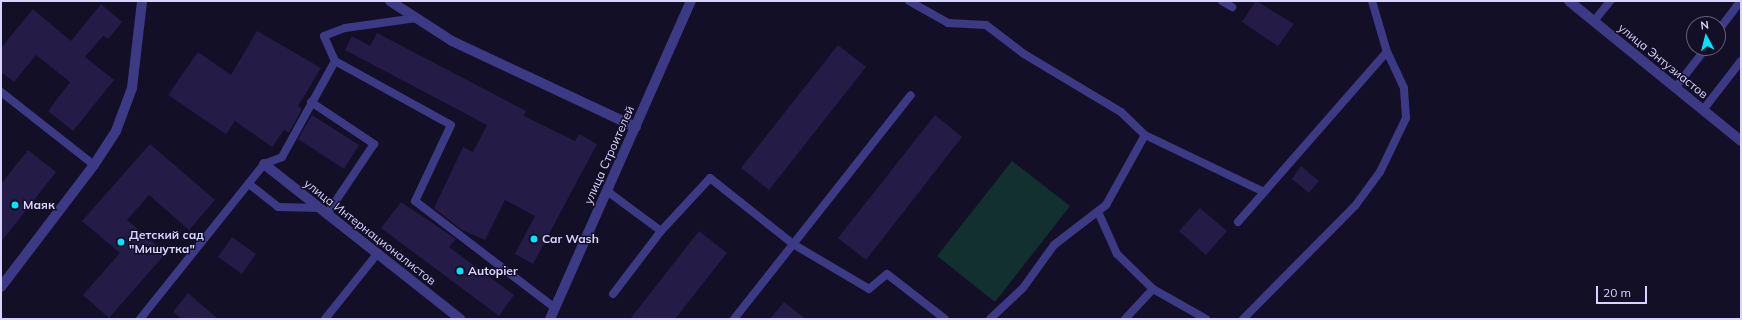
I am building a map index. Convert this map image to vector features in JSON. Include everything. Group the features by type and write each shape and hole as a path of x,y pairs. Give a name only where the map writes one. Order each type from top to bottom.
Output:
{"street":[{"path":"1,287 94,165 126,111 132,88 142,1"},
{"path":"390,1 452,41 636,127"},
{"name":"улица Строителей","path":"550,319 691,1"},
{"name":"улица Энтузиастов","path":"1569,1 1741,141"},
{"name":"улица Интернационалистов","path":"264,164 460,319"}],"lane":[{"path":"909,1 948,23 986,25 1024,54 1121,112 1145,135 1262,191"},
{"path":"1222,1 1232,7"},
{"path":"1243,319 1355,206 1380,172 1406,118 1407,104 1404,88 1386,52 1372,1"},
{"path":"1594,21 1610,1"},
{"path":"1726,21 1741,1"},
{"path":"416,18 345,28 324,36 335,61 451,126 415,201 555,308"},
{"path":"1238,222 1262,191 1386,52"},
{"path":"1676,87 1700,56"},
{"path":"140,319 264,164 282,156 335,61"},
{"path":"1703,110 1741,61"},
{"path":"1,92 94,165"},
{"path":"734,319 911,95"},
{"path":"249,184 278,207 323,211 374,144 311,102"},
{"path":"990,319 1023,288 1054,245 1098,214 1124,177 1145,135"},
{"path":"613,294 661,231 710,178 793,244 869,289 887,274 945,319"},
{"path":"607,191 661,231"},
{"path":"1098,214 1117,254 1153,288 1206,319"},
{"path":"325,319 377,254"},
{"path":"1125,319 1153,288"}],"green space":[{"path":"1012,161 1070,206 995,302 937,256"}],"building":[{"path":"1256,1 1294,24 1278,46 1242,22"},
{"path":"101,4 122,22 108,39 103,36 85,57 114,80 73,131 48,111 70,82 36,55 14,82 1,72 1,48 33,9 71,41"},
{"path":"257,31 321,68 298,106 302,109 289,133 284,130 272,147 235,121 226,134 168,95 198,52 231,75"},
{"path":"377,33 526,111 524,116 575,141 579,134 597,144 533,264 515,254 535,216 505,200 485,240 462,230 434,208 463,147 473,152 487,125 345,50 352,36 370,46"},
{"path":"838,45 866,67 769,190 741,168"},
{"path":"312,115 359,145 344,169 298,139"},
{"path":"935,115 962,137 866,260 838,238"},
{"path":"150,144 215,200 189,230 149,195 127,220 166,253 109,318 83,295 120,253 82,221"},
{"name":"Маяк","path":"28,150 56,172 1,242 1,184"},
{"path":"1301,166 1319,181 1309,193 1292,179"},
{"name":"Autopier","path":"401,202 456,239 449,247 514,295 499,316 381,228"},
{"path":"1200,208 1227,231 1206,255 1179,231"},
{"path":"699,231 727,253 675,319 630,319"},
{"path":"232,237 256,254 242,274 218,257"},
{"path":"188,293 218,319 182,319 173,312"},
{"path":"784,302 806,319 770,319"}],"place":[{"name":"Маяк","path":"15,205"},
{"name":"Car Wash","path":"534,239"},
{"name":"Детский сад \"Мишутка\"","path":"121,242"},
{"name":"Autopier","path":"460,271"}]}
